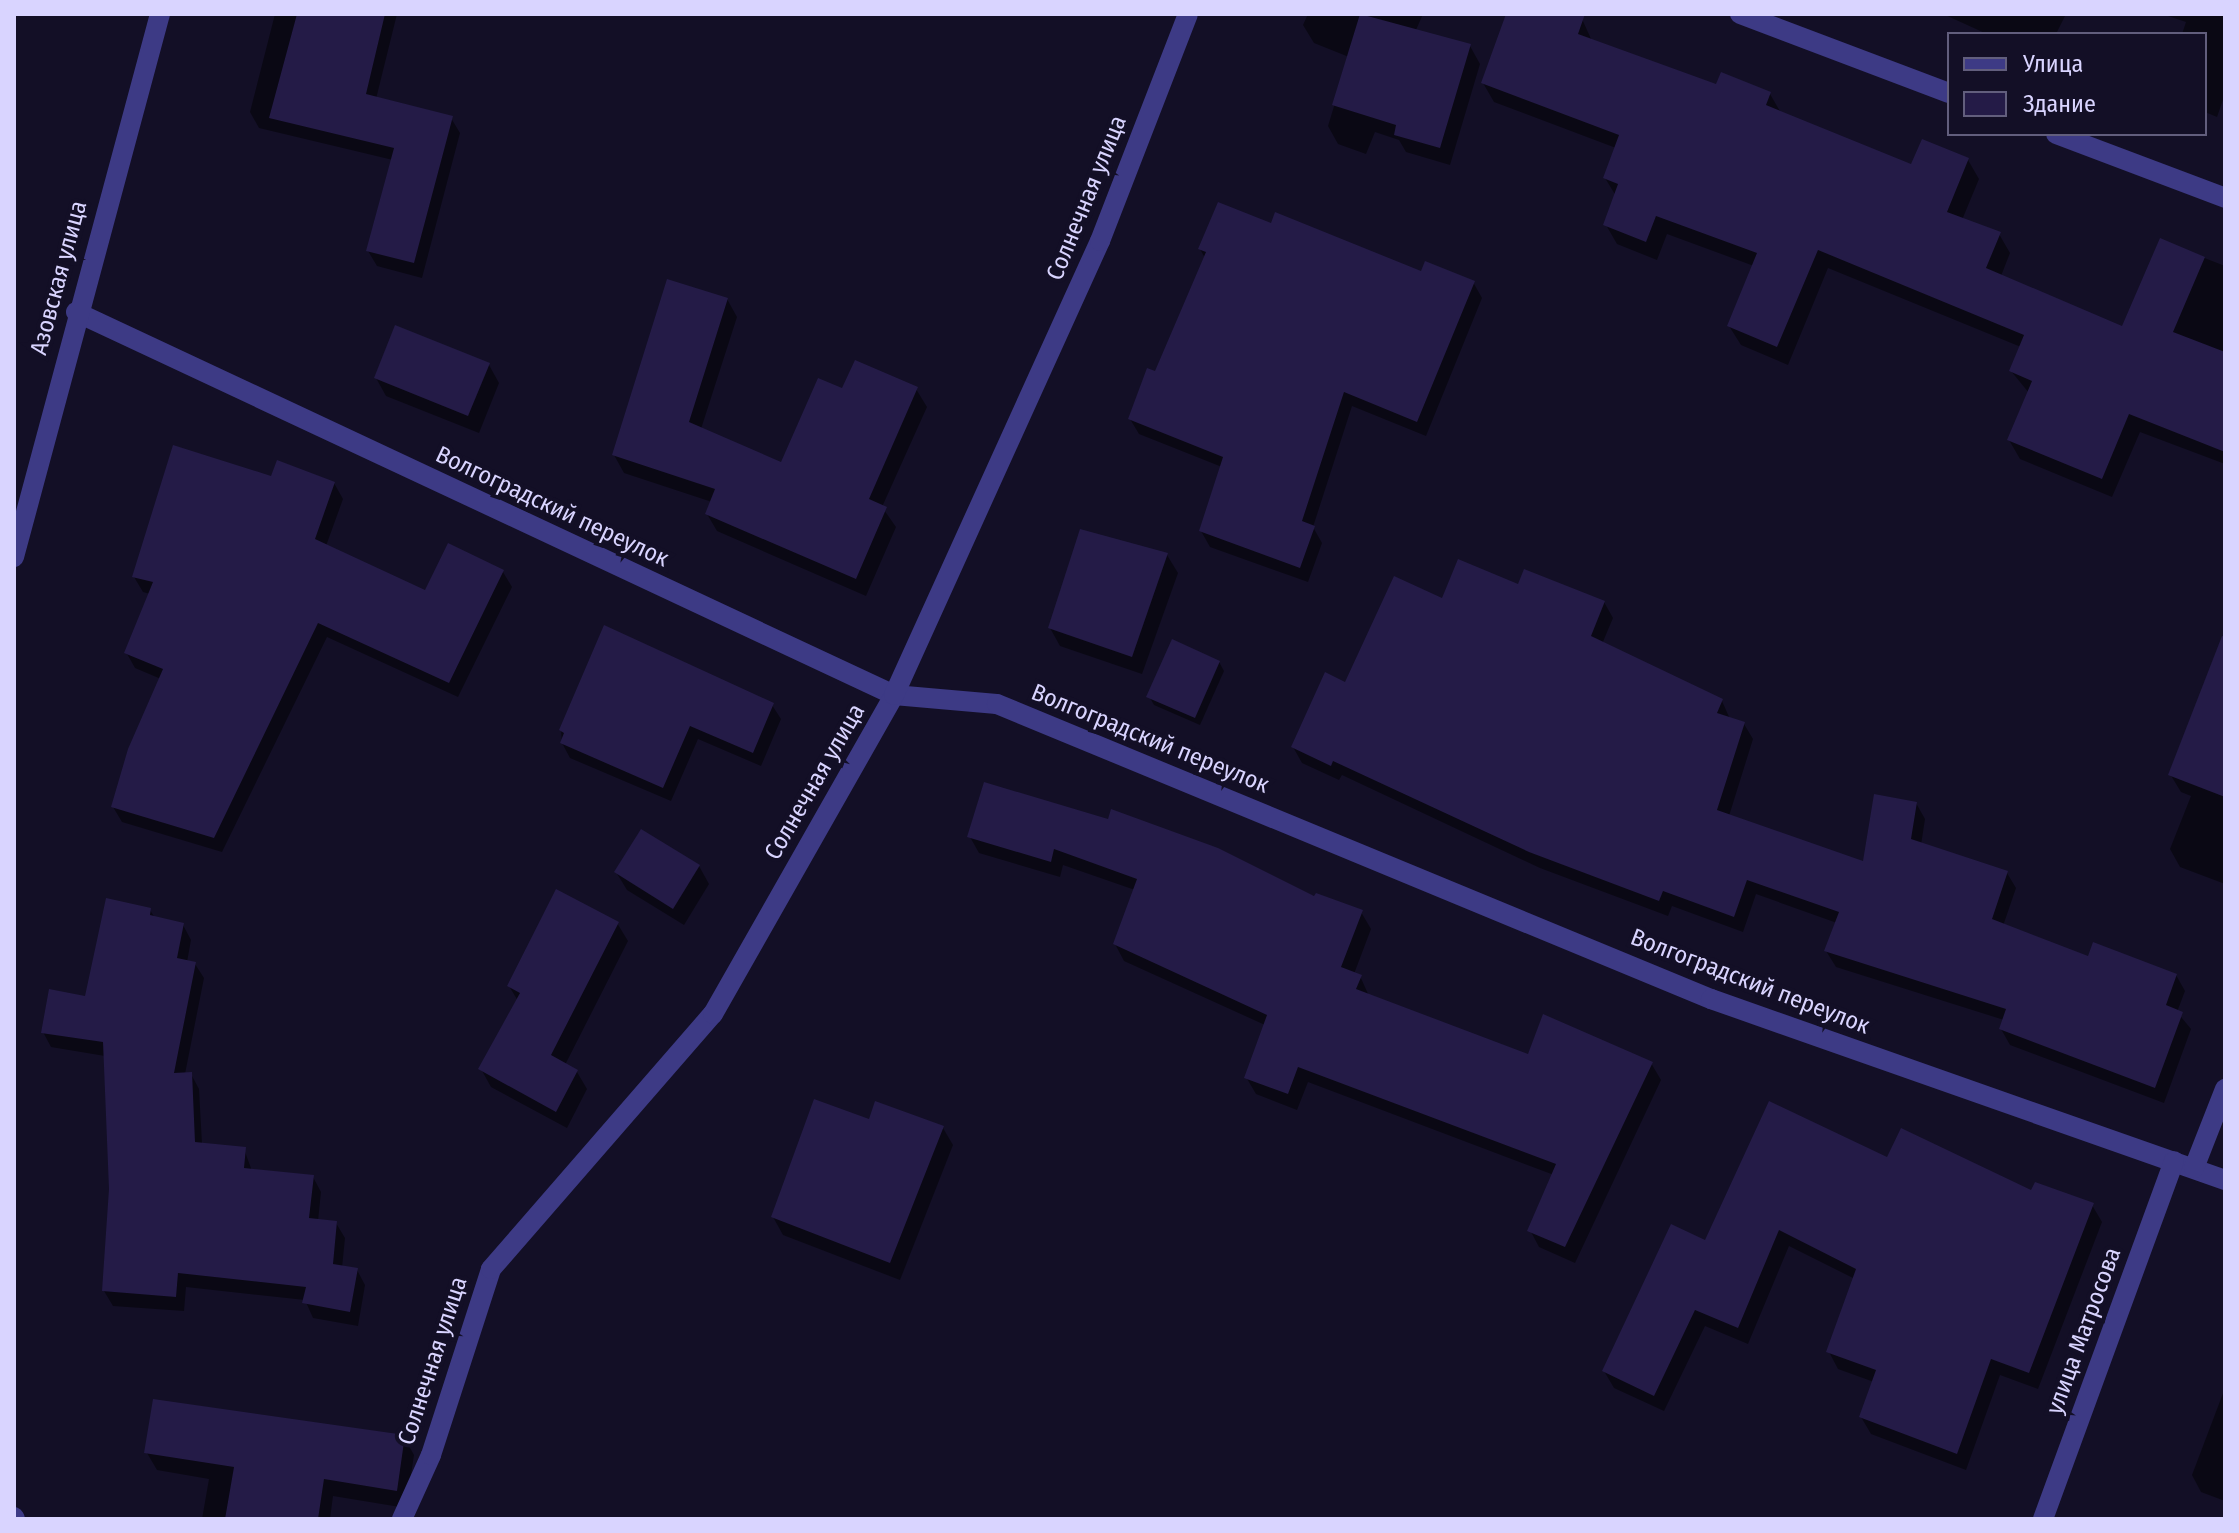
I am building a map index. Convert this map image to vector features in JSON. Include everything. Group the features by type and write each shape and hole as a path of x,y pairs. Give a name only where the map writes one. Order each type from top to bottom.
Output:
{"street":[{"name":"Азовская улица","path":"14,557 76,312 160,14"},
{"name":"Солнечная улица","path":"402,1519 431,1455 491,1269 713,1014 894,695 1100,241 1188,14"},
{"path":"1740,14 1947,92"},
{"path":"2061,136 2225,198"},
{"name":"Волгоградский переулок","path":"76,312 894,695 997,704 1711,999 2225,1180"},
{"path":"2194,1168 2225,1089"},
{"name":"улица Матросова","path":"2043,1519 2174,1161"}],"building":[{"path":"297,14 385,14 366,94 453,116 414,263 366,251 394,148 269,118"},
{"path":"1360,14 1471,44 1440,148 1394,135 1396,125 1332,105"},
{"path":"1506,14 1585,14 1578,34 1716,84 1721,72 1771,92 1766,105 1911,164 1922,139 1969,158 1947,212 2001,232 1986,268 2122,326 2160,238 2205,257 2173,332 2225,352 2225,452 2129,414 2102,479 2007,440 2032,381 2009,371 2024,335 1818,250 1777,347 1727,326 1757,253 1656,216 1646,242 1603,225 1618,184 1603,178 1619,135 1481,83"},
{"path":"1218,202 1271,223 1275,212 1421,271 1425,261 1475,281 1417,422 1344,392 1302,521 1315,526 1300,568 1199,531 1223,457 1128,419 1147,368 1155,371 1206,252 1198,249"},
{"path":"667,279 728,298 689,422 781,462 818,378 842,388 855,360 918,387 869,499 887,507 856,579 705,514 715,489 612,455"},
{"path":"395,325 490,363 468,416 374,378"},
{"path":"173,445 271,476 277,460 335,482 315,539 425,590 448,543 504,570 449,683 318,623 214,838 111,807 128,749 163,669 124,653 153,582 132,577"},
{"path":"1080,529 1168,553 1132,657 1048,628"},
{"path":"1458,559 1518,584 1524,569 1605,601 1591,636 1723,699 1717,713 1745,722 1717,810 1863,861 1874,794 1917,802 1911,839 2008,871 1992,919 2088,956 2093,942 2177,974 2166,1005 2183,1012 2155,1088 1999,1029 2006,1009 1824,951 1839,912 1747,880 1734,917 1663,891 1659,901 1529,852 1333,761 1331,766 1291,747 1325,672 1345,682 1394,576 1442,598"},
{"path":"604,625 774,703 753,753 690,726 663,788 560,743 564,733 559,730"},
{"path":"2222,636 2225,637 2225,797 2168,775"},
{"path":"1172,639 1220,661 1195,718 1146,697"},
{"path":"984,782 1108,819 1111,809 1218,848 1314,896 1316,893 1363,910 1341,967 1362,975 1356,989 1528,1054 1543,1014 1653,1062 1565,1247 1527,1231 1556,1164 1298,1067 1288,1094 1244,1078 1267,1015 1113,944 1137,879 1054,849 1051,862 967,837"},
{"path":"641,829 700,865 673,909 614,872"},
{"path":"556,889 619,922 551,1055 578,1070 556,1112 478,1069 520,993 507,986"},
{"path":"106,898 151,908 150,915 184,923 177,958 196,962 174,1073 192,1072 195,1142 246,1147 244,1168 314,1175 309,1218 337,1221 333,1264 358,1268 350,1312 302,1303 306,1287 178,1273 176,1297 102,1291 109,1189 103,1042 41,1033 49,989 85,996"},
{"path":"814,1099 869,1119 875,1101 944,1126 890,1263 771,1217"},
{"path":"1769,1101 1887,1157 1901,1128 2031,1190 2035,1182 2094,1203 2029,1373 1991,1359 1957,1454 1859,1417 1876,1370 1826,1352 1856,1269 1779,1230 1738,1328 1695,1310 1654,1396 1602,1371 1671,1224 1705,1240"},
{"path":"153,1399 405,1435 397,1491 324,1479 318,1519 225,1519 234,1467 144,1453"}]}
